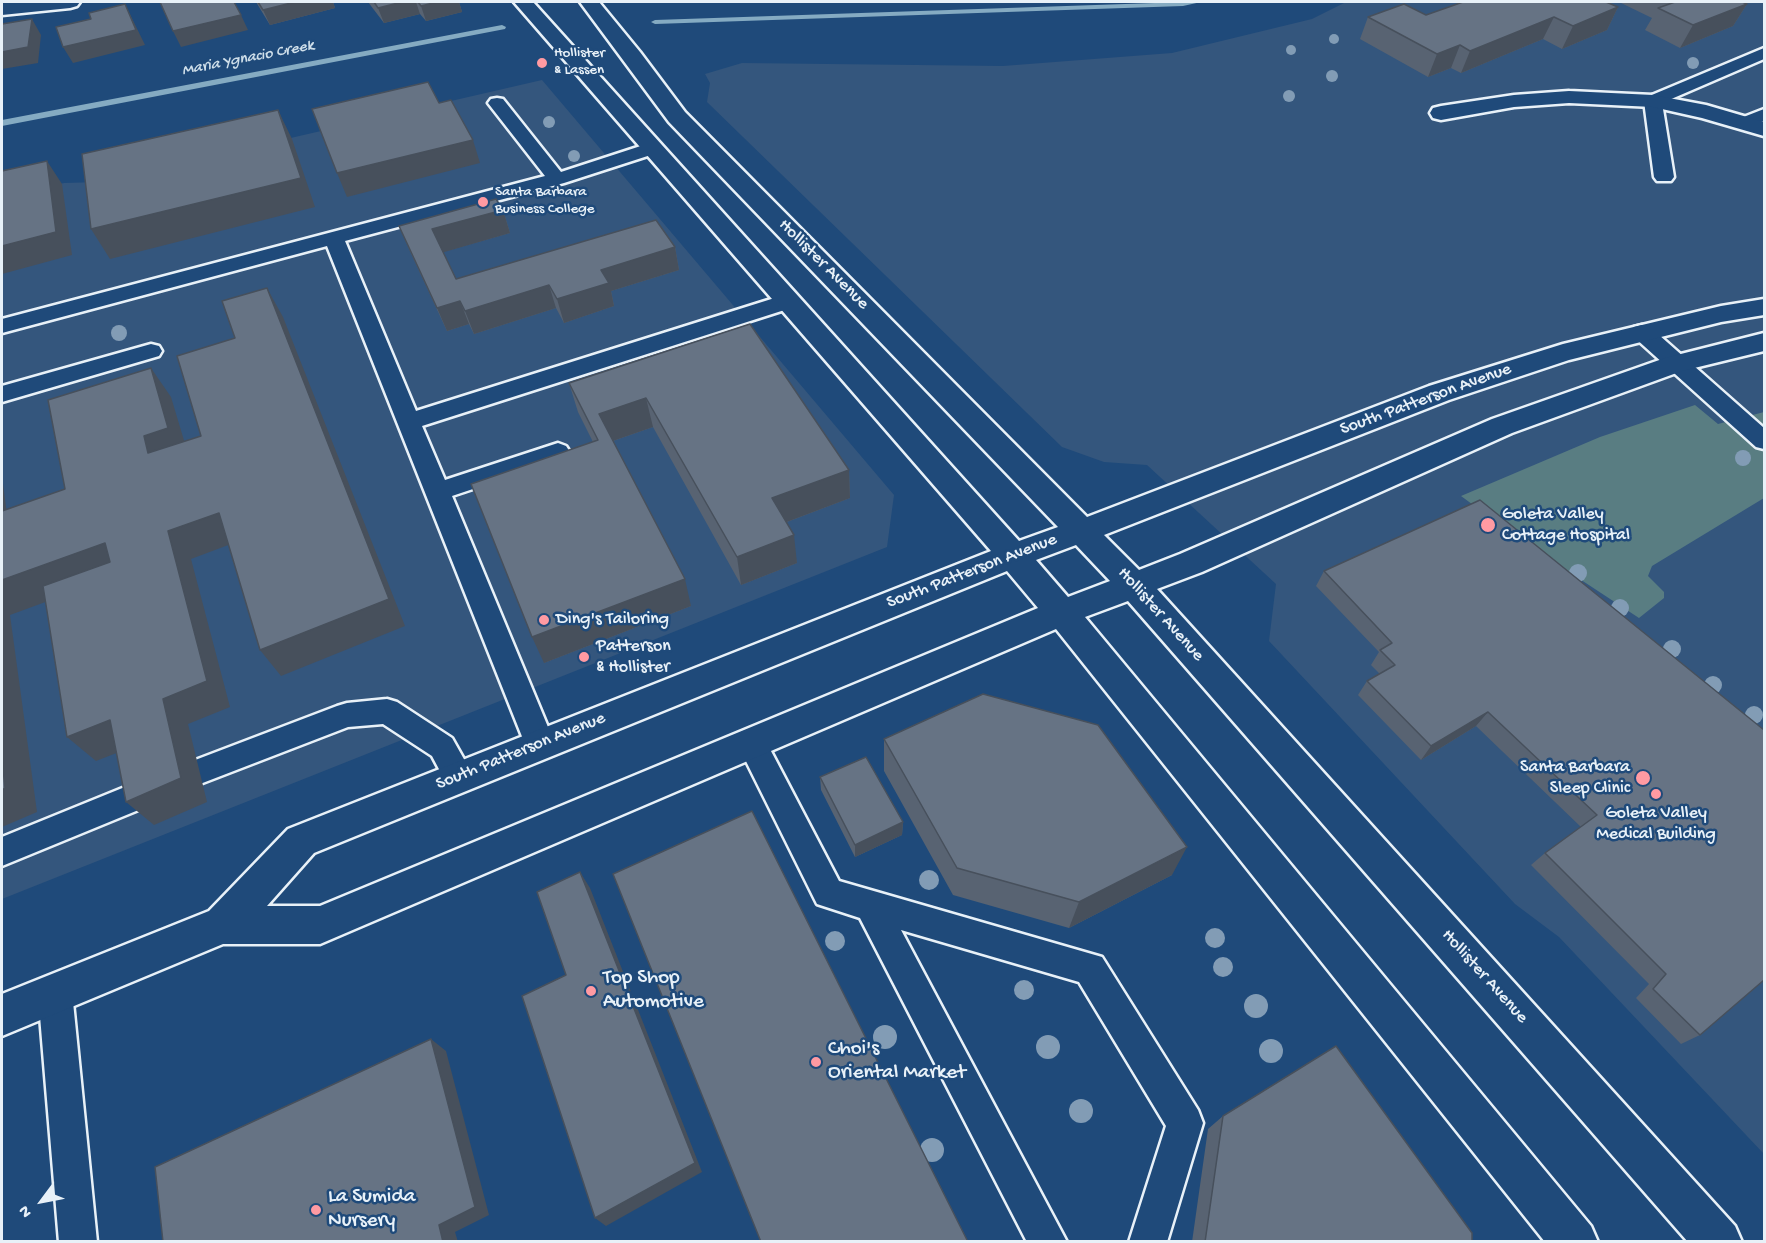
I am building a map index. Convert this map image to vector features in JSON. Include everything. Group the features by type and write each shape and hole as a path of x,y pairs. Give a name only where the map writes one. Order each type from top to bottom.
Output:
{"main road":[{"path":"2,9 70,2"},
{"name":"Hollister Avenue","path":"589,2 633,56 677,117 1084,530 1719,1242"},
{"path":"524,3 1014,556 1575,1242"},
{"path":"1441,113 1514,101 1569,97 1653,101 1758,122"},
{"name":"South Patterson Avenue","path":"223,925 301,841 960,574 1084,530 1439,393 1563,353 1642,332 1764,307"},
{"name":"South Patterson Avenue","path":"2,1015 223,925 320,926 985,643 1191,563 1502,426 1675,364 1764,342"}],"lane":[{"path":"1664,177 1653,101 1764,53"},
{"path":"497,103 557,179"},
{"path":"2,326 557,179 653,148"},
{"path":"334,238 540,744"},
{"path":"409,422 789,302"},
{"path":"1642,332 1675,364 1764,441"},
{"path":"2,394 151,351"},
{"path":"437,492 558,452"},
{"path":"200,771 347,714 387,711 442,747 459,777"},
{"path":"752,741 828,893 1090,969 1185,1123 1148,1242"},
{"path":"2,852 147,792"},
{"path":"870,904 1048,1242"},
{"path":"55,992 78,1242"}],"shaded area":[{"name":"Goleta Valley Cottage Hospital","path":"1346,2 1764,2 1764,1154 1559,937 1515,904 1269,641 1276,584 1147,465 1104,462 1062,447 707,102 710,83 705,74 742,63 1003,66 1172,53 1312,19"},
{"path":"542,80 894,495 887,547 2,899 2,198 64,183 100,182"}],"green space":[{"path":"1695,405 1718,424 1764,412 1764,498 1652,566 1648,576 1664,592 1664,598 1639,618 1525,543 1461,496 1600,437"}],"building":[{"path":"160,2 234,2 241,15 173,31"},
{"path":"258,2 295,2 263,10"},
{"path":"374,2 402,2 378,8"},
{"path":"418,2 437,2 421,6"},
{"path":"1463,2 1606,2 1618,7 1573,26 1554,17 1470,51 1460,45 1437,54 1368,17 1404,4 1426,15"},
{"path":"1675,2 1742,2 1747,4 1693,25 1658,8"},
{"path":"125,4 136,30 63,47 56,27 91,19 89,13"},
{"path":"32,19 28,47 2,52 2,24"},
{"path":"428,82 439,103 451,100 473,140 337,173 312,109"},
{"path":"278,110 301,178 91,229 82,154"},
{"path":"47,161 56,232 2,246 2,171"},
{"path":"496,199 503,210 432,229 456,279 656,220 675,247 601,270 609,283 557,299 549,285 465,311 460,301 437,308 399,226"},
{"path":"267,288 389,599 260,650 219,513 168,531 207,681 163,699 181,778 126,802 110,720 67,737 43,586 110,562 105,543 2,580 2,511 65,489 48,400 151,368 168,428 144,436 148,453 201,436 177,356 235,338 222,301"},
{"path":"750,324 849,470 772,498 794,535 737,557 646,398 599,414 685,579 532,637 471,484 598,440 569,383"},
{"name":"Goleta Valley Medical Building","path":"1480,500 1764,730 1764,980 1700,1035 1653,989 1666,974 1545,853 1597,815 1488,712 1431,746 1367,681 1395,665 1380,650 1392,643 1324,571"},
{"path":"983,694 1098,725 1187,847 1079,902 957,868 884,739"},
{"path":"866,757 903,822 855,845 820,777"},
{"path":"2,759 5,788 2,790"},
{"path":"752,811 968,1242 761,1242 613,874"},
{"path":"580,872 695,1163 595,1218 522,996 566,975 537,892"},
{"path":"431,1039 475,1207 439,1225 443,1242 163,1242 155,1167"},
{"path":"1336,1046 1472,1233 1472,1242 1205,1242 1223,1116"}],"waterway":[{"name":"Maria Ygnacio Creek","path":"655,22 1197,2"},
{"name":"Maria Ygnacio Creek","path":"2,123 502,27"}],"place":[{"name":"Hollister & Lassen","path":"542,63"},
{"name":"Santa Barbara Business College","path":"483,202"},
{"name":"Goleta Valley Cottage Hospital","path":"1488,525"},
{"name":"Ding's Tailoring","path":"544,620"},
{"name":"Patterson & Hollister","path":"584,657"},
{"name":"Santa Barbara Sleep Clinic","path":"1643,778"},
{"name":"Goleta Valley Medical Building","path":"1656,794"},
{"name":"Top Shop Automotive","path":"591,991"},
{"name":"Choi's Oriental Market","path":"816,1062"},
{"name":"La Sumida Nursery","path":"316,1210"}]}
